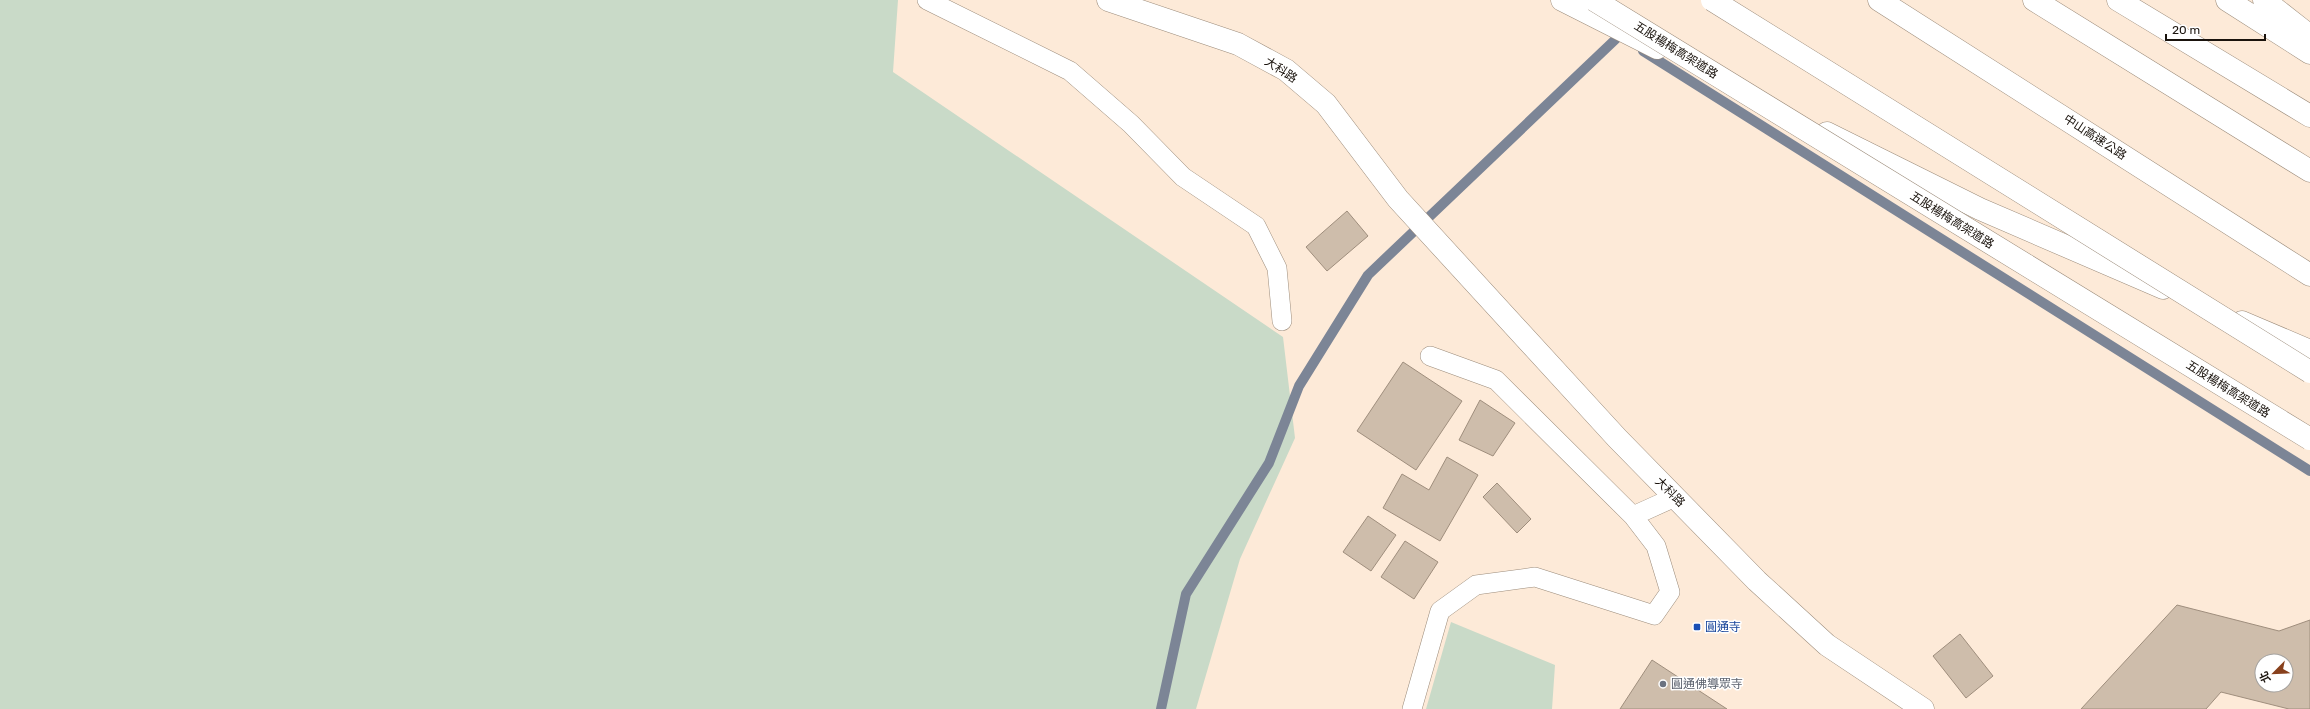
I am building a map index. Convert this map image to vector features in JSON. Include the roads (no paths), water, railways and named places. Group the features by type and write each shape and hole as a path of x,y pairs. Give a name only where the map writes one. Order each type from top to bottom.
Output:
{"main road":[{"name":"大科路","path":"1108,0 1238,44 1286,70 1326,104 1406,207 1617,438 1675,497 1758,581 1827,645 1923,709"},
{"path":"1562,0 1980,209 2310,351"},
{"name":"五股楊梅高架道路","path":"1594,0 2310,439"},
{"path":"1712,0 2310,372"},
{"name":"中山高速公路","path":"1879,0 2310,275"},
{"path":"2034,0 2310,171"},
{"path":"2118,0 2310,116"},
{"path":"2227,0 2310,53"},
{"path":"2264,0 2310,36"}],"lane":[{"path":"927,0 1070,71 1131,124 1183,178 1256,226 1277,268 1282,320"},
{"path":"1412,709 1440,610 1476,585 1535,577 1654,615 1670,592 1656,546 1633,516 1496,380 1430,356"},
{"path":"1633,516 1675,497"}],"waterway":[{"path":"1161,709 1186,594 1269,463 1299,386 1368,275 1619,36 1613,32"},
{"path":"1643,51 2310,471"}],"place":[{"name":"圓通寺","path":"1697,627"},
{"name":"圓通佛導眾寺","path":"1663,684"}]}
